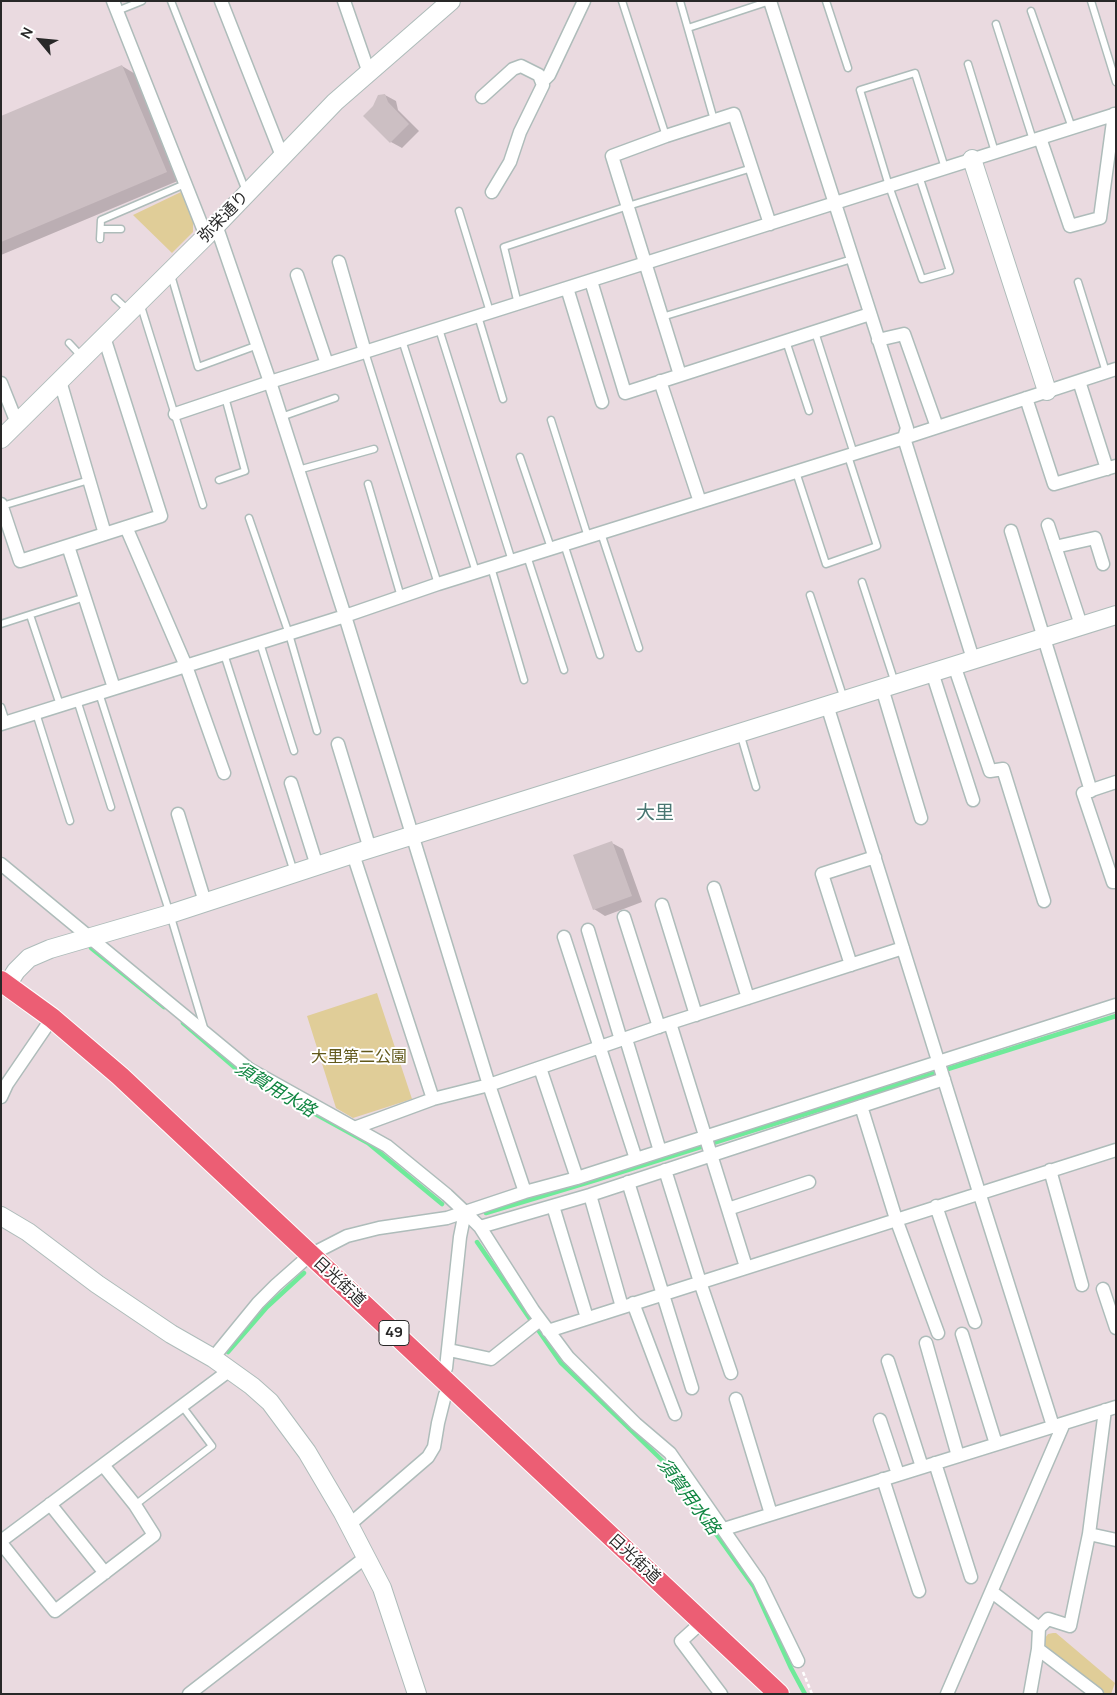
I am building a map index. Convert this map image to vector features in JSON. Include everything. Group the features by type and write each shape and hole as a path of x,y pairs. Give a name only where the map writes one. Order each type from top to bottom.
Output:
{"main road":[{"name":"日光街道","path":"4,983 52,1018 120,1076 779,1694"}],"street":[{"path":"221,1 282,156"},
{"path":"344,1 369,74"},
{"name":"弥栄通り","path":"1,439 170,272 335,102 452,1"},
{"path":"770,1 906,428 904,438 973,659"},
{"path":"542,82 549,75 581,3"},
{"path":"115,6 185,184 211,230 258,345 345,616 489,1085 525,1192"},
{"path":"482,97 513,70 521,66 539,75 543,85 520,132 510,162 492,192"},
{"path":"680,375 612,156 734,114 770,224"},
{"path":"175,414 439,328 1115,114 1100,218 1070,226 1037,139"},
{"path":"972,159 1047,391"},
{"path":"339,262 365,352"},
{"path":"297,275 327,364"},
{"path":"591,280 625,393 870,314"},
{"path":"566,288 602,402"},
{"path":"878,340 904,334 937,428"},
{"path":"2,505 20,561 161,516 104,337"},
{"path":"4,723 289,634 512,560 937,428 1111,370"},
{"path":"60,380 105,534"},
{"path":"660,381 700,502"},
{"path":"1026,398 1054,484 1112,468 1079,381"},
{"path":"1,383 17,423"},
{"path":"1048,525 1081,625"},
{"path":"126,527 186,666 224,773"},
{"path":"1011,531 1091,791"},
{"path":"1055,547 1095,538 1103,564"},
{"path":"68,546 114,688"},
{"path":"4,983 29,958 50,948 170,914 361,851 1116,615"},
{"path":"954,665 990,771 1003,769 1044,901"},
{"path":"932,672 973,800"},
{"path":"889,686 921,818"},
{"path":"836,703 875,857 903,948 979,1192 1059,1424 992,1592 947,1694"},
{"path":"338,744 361,851 433,1099"},
{"path":"291,782 317,866"},
{"path":"1116,782 1083,793 1114,882 1116,882"},
{"path":"178,814 206,902"},
{"path":"852,965 822,874 875,857"},
{"path":"1,864 249,1069 388,1146 465,1212 480,1228 540,1320 568,1357 636,1424 670,1453 759,1581 798,1661"},
{"path":"714,888 748,998"},
{"path":"662,905 696,1015"},
{"path":"624,917 705,1137 746,1267"},
{"path":"588,930 660,1151"},
{"path":"564,937 636,1159"},
{"path":"356,1128 433,1099 489,1085 665,1025 903,948"},
{"path":"214,1358 258,1303 276,1285 310,1255 347,1236 380,1228 447,1218 1116,1006"},
{"path":"1,1097 4,1083 52,1018"},
{"path":"540,1068 577,1178"},
{"path":"480,1228 590,1195 944,1079"},
{"path":"861,1106 896,1219 938,1333"},
{"path":"548,1331 979,1192 1116,1150"},
{"path":"665,1170 700,1282 732,1373"},
{"path":"1050,1170 1082,1285"},
{"path":"628,1182 692,1388"},
{"path":"728,1209 810,1182"},
{"path":"590,1195 627,1305 675,1414"},
{"path":"553,1206 587,1318"},
{"path":"936,1206 975,1322"},
{"path":"349,1525 428,1457 434,1447 445,1395 457,1265 465,1212"},
{"path":"1,1216 28,1232 97,1284 162,1328 214,1358 270,1402 307,1452 349,1525 382,1588 416,1694"},
{"path":"1103,1289 1116,1328"},
{"path":"449,1350 491,1359 540,1320"},
{"path":"962,1334 996,1444"},
{"path":"926,1343 958,1456"},
{"path":"888,1361 922,1467"},
{"path":"103,1464 135,1505 154,1535 55,1611 1,1542 103,1464 230,1370"},
{"path":"736,1399 771,1514"},
{"path":"724,1529 1110,1408 1089,1534 1070,1626 1048,1619 1040,1628 1030,1694"},
{"path":"880,1420 898,1474"},
{"path":"935,1463 971,1577"},
{"path":"883,1479 918,1591"},
{"path":"50,1504 105,1573"},
{"path":"1089,1534 1116,1540"},
{"path":"189,1694 366,1557"},
{"path":"992,1592 1040,1628"},
{"path":"702,1622 681,1641 722,1694"},
{"path":"1038,1649 1097,1694"}],"lane":[{"path":"115,6 142,1"},
{"path":"171,1 247,192"},
{"path":"622,1 666,136"},
{"path":"680,1 714,120"},
{"path":"688,28 770,1"},
{"path":"826,1 848,68"},
{"path":"1091,1 1116,82"},
{"path":"1031,11 1072,128"},
{"path":"996,24 1037,139"},
{"path":"968,64 995,152"},
{"path":"919,176 950,271 922,279 889,186 860,90 915,73 945,168"},
{"path":"518,304 504,247 752,168"},
{"path":"100,239 101,220 185,184"},
{"path":"459,211 503,399"},
{"path":"101,229 121,229"},
{"path":"662,317 852,259"},
{"path":"170,272 198,367 258,345"},
{"path":"1078,282 1111,370"},
{"path":"115,298 135,306 175,414 203,505"},
{"path":"439,328 512,560"},
{"path":"796,472 826,564 877,546 815,332"},
{"path":"402,340 476,572"},
{"path":"786,341 809,411"},
{"path":"69,343 83,358"},
{"path":"365,352 438,584"},
{"path":"219,480 245,471 225,398"},
{"path":"282,417 335,398"},
{"path":"551,420 588,537"},
{"path":"298,470 374,449"},
{"path":"520,457 551,548"},
{"path":"2,505 89,480"},
{"path":"368,484 401,597"},
{"path":"248,518 289,634 317,731"},
{"path":"601,532 639,648"},
{"path":"564,544 600,655"},
{"path":"527,556 564,670"},
{"path":"491,567 524,680"},
{"path":"862,582 889,686"},
{"path":"810,594 836,703"},
{"path":"1,624 85,597"},
{"path":"30,615 60,705"},
{"path":"260,643 294,751"},
{"path":"224,654 294,874"},
{"path":"99,693 207,1034"},
{"path":"77,700 111,807"},
{"path":"1,707 4,723"},
{"path":"36,713 70,822"},
{"path":"740,733 756,787"},
{"path":"135,1505 212,1446 182,1406"}],"path":[{"path":"798,1661 812,1694"}],"green space":[{"path":"181,192 193,221 193,232 172,253 133,215"},
{"name":"大里第二公園","path":"377,993 412,1099 353,1118 336,1108 307,1016"},
{"path":"1056,1633 1115,1683 1111,1694 1103,1694 1045,1645 1045,1638 1048,1634"}],"building":[{"path":"122,65 167,172 1,242 1,116"},
{"path":"385,94 388,102 409,124 390,143 363,116 373,106 378,95"},
{"path":"612,841 632,896 593,910 573,855"}],"waterway":[{"name":"須賀用水路","path":"91,948 164,1007"},
{"path":"486,1213 1116,1016"},
{"name":"須賀用水路","path":"183,1023 241,1073 368,1143 442,1204"},
{"name":"須賀用水路","path":"477,1242 532,1322"},
{"path":"228,1352 267,1307 304,1273"},
{"name":"須賀用水路","path":"536,1327 561,1363 666,1464 754,1587 805,1694"}],"district":[{"name":"大里","path":"655,814"}]}
